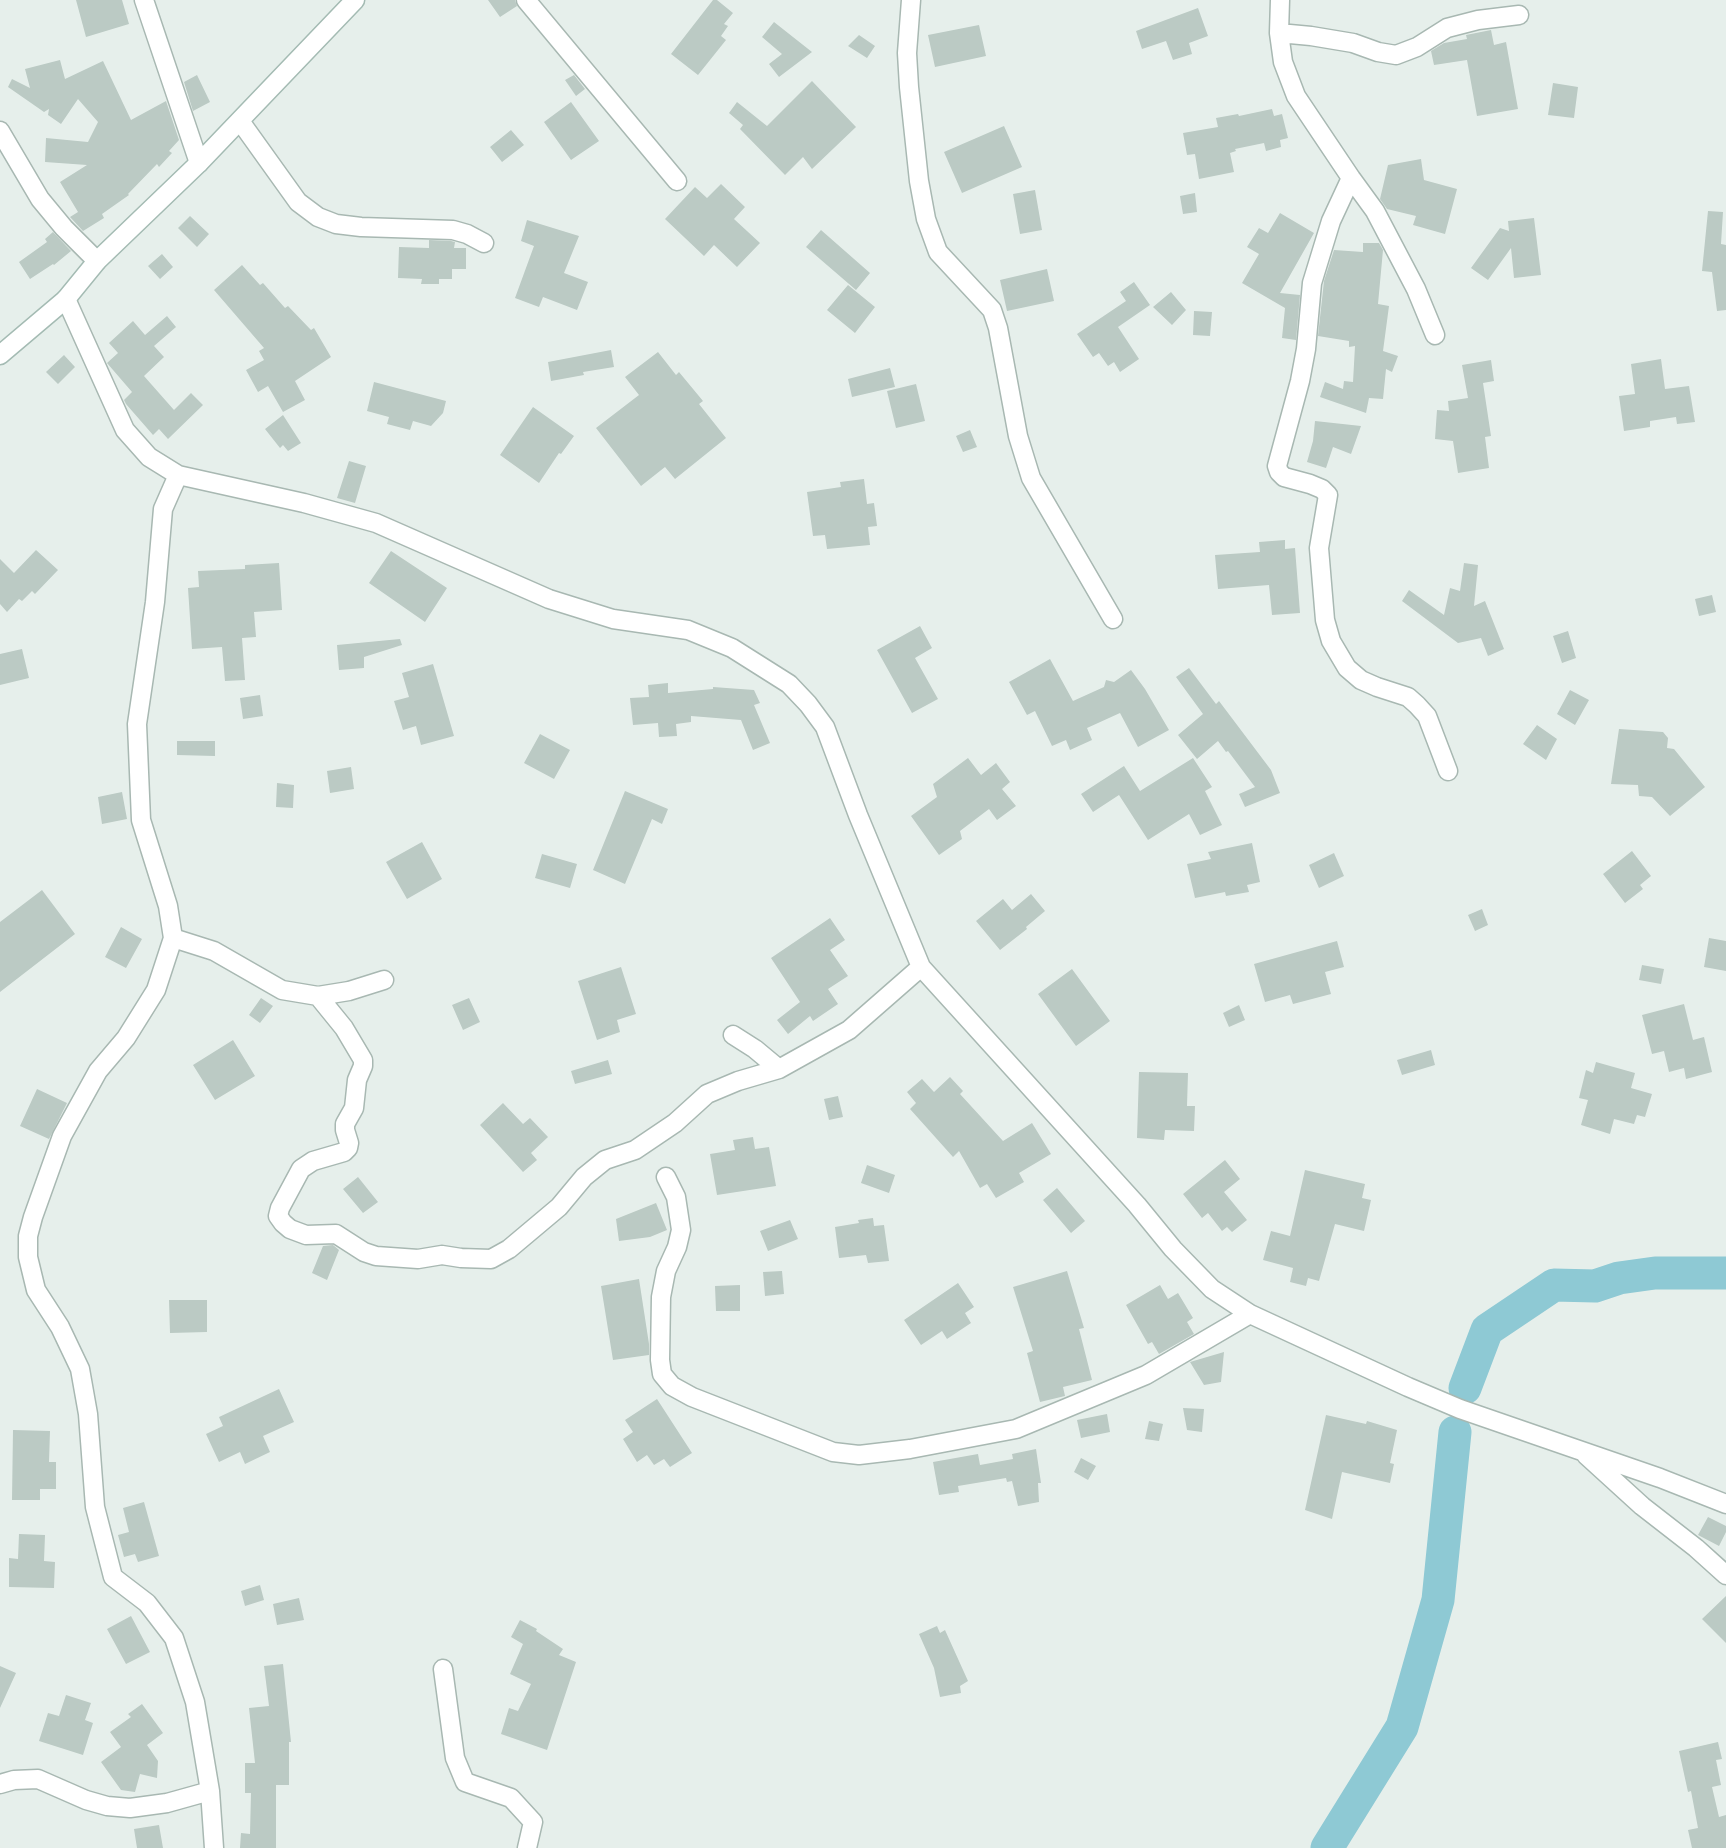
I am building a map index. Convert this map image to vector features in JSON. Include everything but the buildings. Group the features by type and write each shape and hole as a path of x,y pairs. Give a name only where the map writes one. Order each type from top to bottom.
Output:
{"street":[{"path":"144,0 199,164"},
{"path":"0,356 66,299 97,261 199,164 355,0"},
{"path":"526,0 677,181"},
{"path":"911,0 907,52 909,87 918,171 926,219 938,252 992,310 998,328 1018,436 1031,478 1113,619"},
{"path":"1280,0 1279,33 1283,62 1296,96 1375,210 1416,289 1435,335"},
{"path":"1279,33 1353,43 1378,52 1396,55 1417,47 1447,28 1478,20 1519,15"},
{"path":"240,121 298,201 318,217 336,224 353,226 453,230 484,243"},
{"path":"0,130 40,199 64,228 97,261"},
{"path":"1351,178 1330,222 1312,283 1306,349 1300,381 1277,466 1284,477 1310,484 1322,489 1328,495 1319,548 1325,620 1331,641 1347,668 1361,680 1408,697 1427,716 1448,771"},
{"path":"66,299 125,430 149,457 178,475 304,503 376,524 549,598 613,619 688,630 732,648 789,684 825,727 858,815 921,967 1137,1205 1173,1249 1212,1289 1251,1314 1460,1409 1660,1478 1726,1504"},
{"path":"178,475 163,509 155,602 136,724 141,820 168,906 174,938 156,990 126,1038 98,1071 62,1136 33,1217 28,1236 28,1257 36,1290 60,1327 80,1369 88,1414 95,1507 112,1576 147,1603 174,1638 195,1702 210,1791 214,1848"},
{"path":"174,938 214,951 282,990 318,996 350,991 384,980"},
{"path":"318,996 344,1028 363,1060 357,1080 354,1108 345,1124 349,1143 344,1152 313,1161 301,1169 278,1216 283,1223 298,1232 306,1235 336,1234 364,1252 376,1256 418,1259 442,1254 492,1260 509,1249 559,1207 584,1178 605,1160 635,1150 675,1123 707,1094 778,1068 849,1030 921,967"},
{"path":"733,1035 778,1068"},
{"path":"666,1177 676,1197 681,1230 677,1247 666,1271 661,1298 660,1360 662,1374 672,1386 692,1397 833,1452 859,1455 910,1449 1016,1429 1146,1376 1251,1314"},
{"path":"1581,1450 1642,1506 1696,1548 1726,1575"},
{"path":"444,1669 455,1758 465,1782 511,1798 533,1822 527,1848"},
{"path":"0,1784 14,1780 38,1779 86,1800 107,1806 130,1808 167,1803 210,1791"}],"waterway":[{"path":"1465,1388 1487,1330 1554,1285 1595,1286 1619,1278 1655,1273 1726,1273"},
{"path":"1327,1848 1402,1727 1438,1600 1455,1432"}]}
